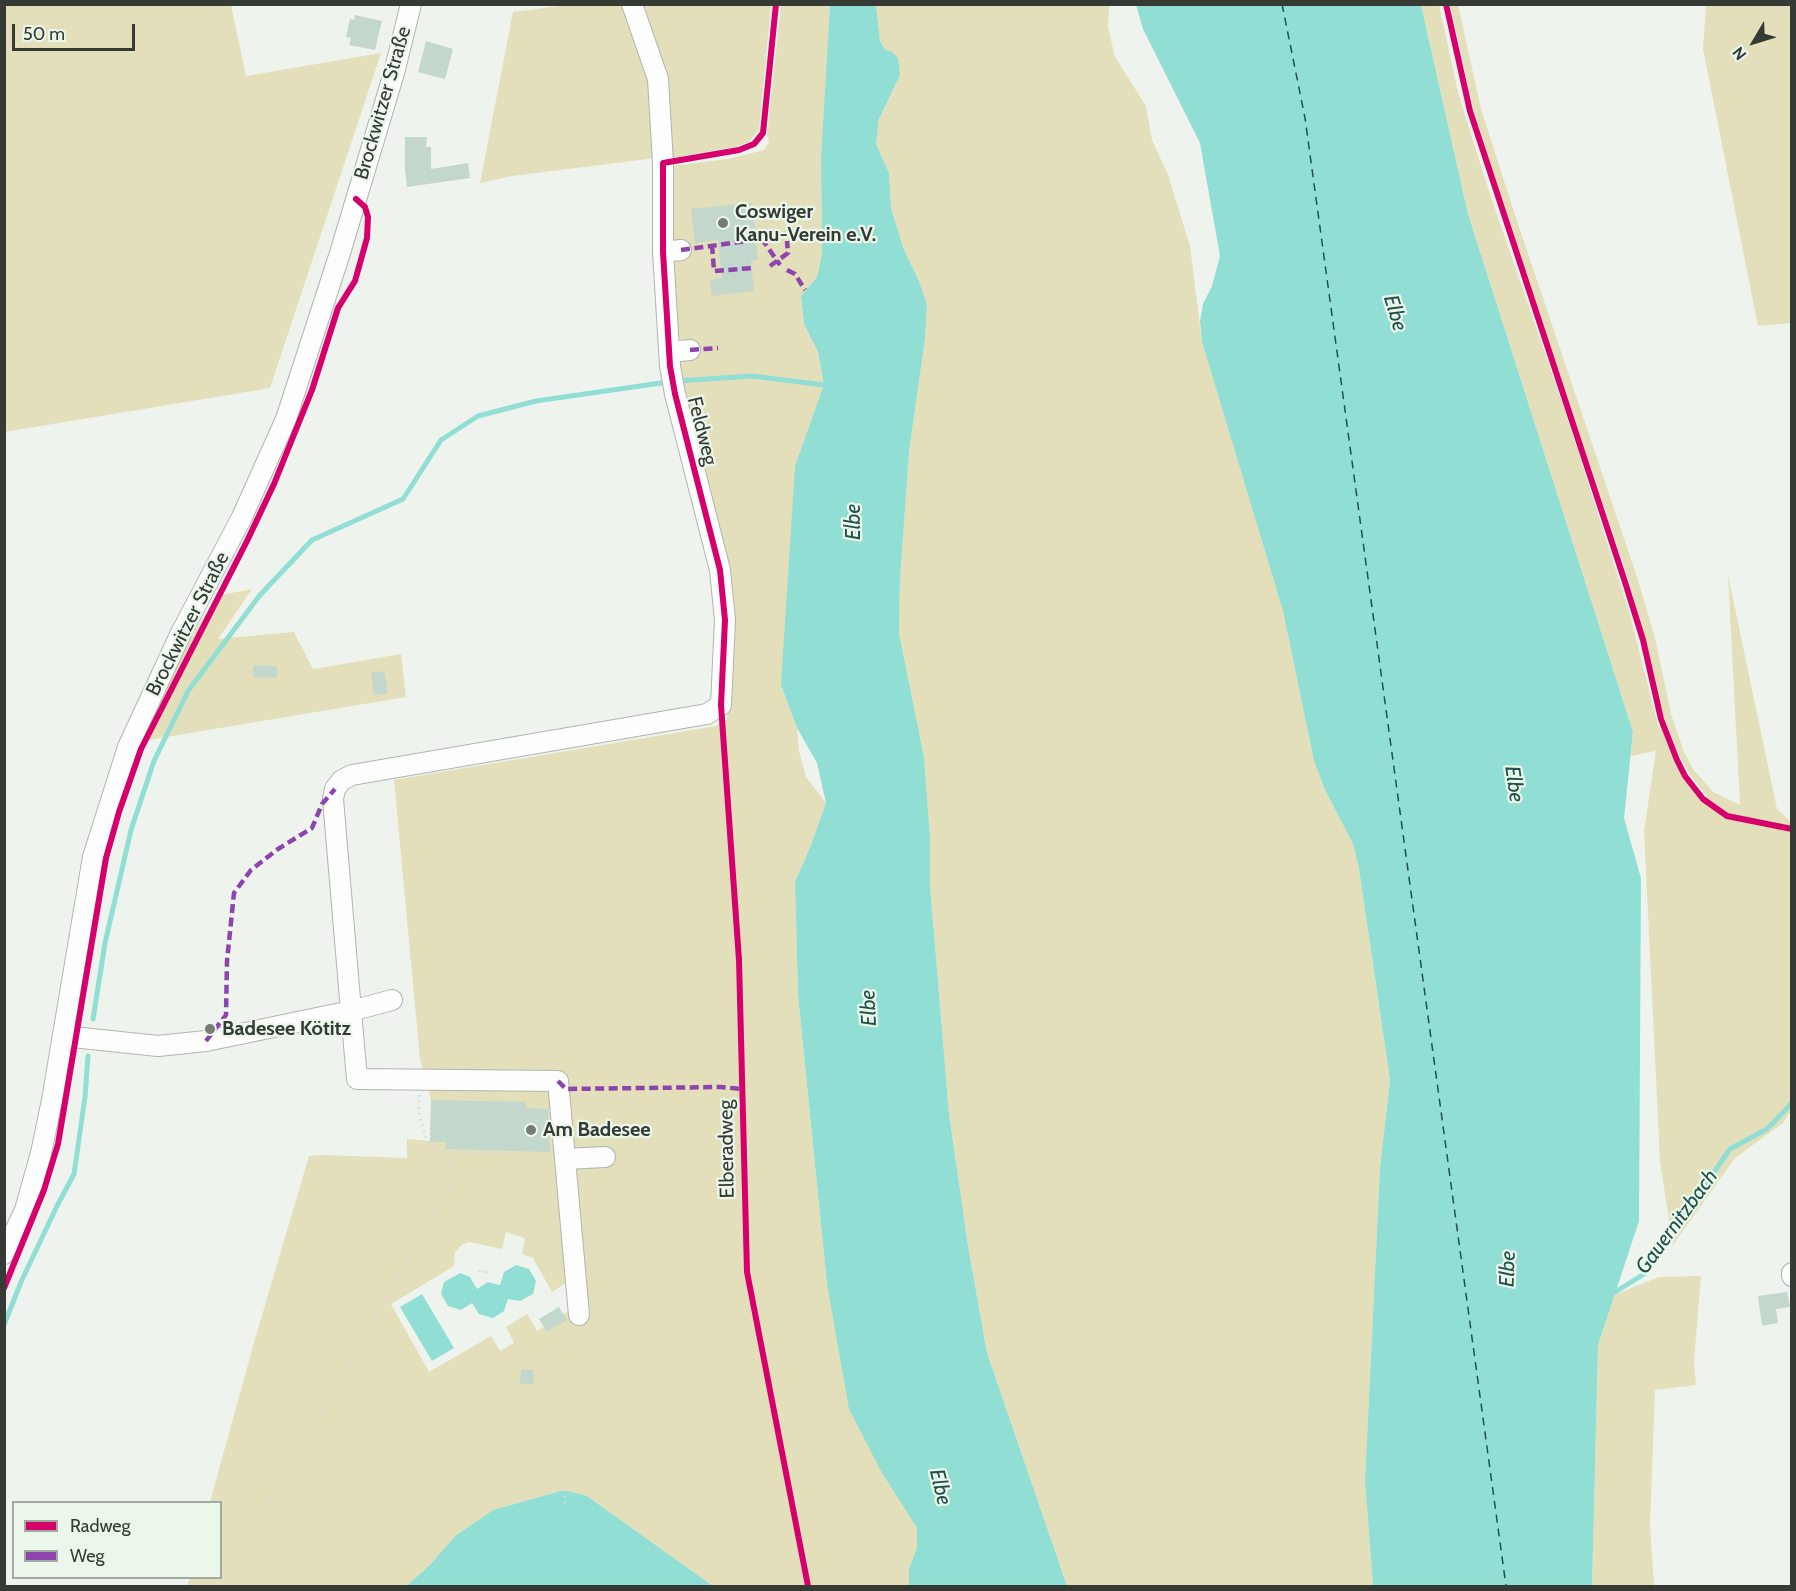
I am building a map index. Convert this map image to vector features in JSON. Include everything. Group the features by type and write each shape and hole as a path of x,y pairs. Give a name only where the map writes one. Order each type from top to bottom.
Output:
{"street":[{"name":"Brockwitzer Straße","path":"4,1254 25,1210 34,1181 52,1100 93,857 128,747 182,633 242,517 286,420 340,253 394,73 411,4"},
{"name":"Feldweg","path":"351,1011 333,799 335,789 342,780 352,775 708,714 721,705 725,620 720,570 675,394 670,359 672,251 663,163 658,79 632,4"},
{"path":"670,359 690,350"},
{"path":"63,1036 158,1046 206,1041 351,1011 392,1000"},
{"path":"351,1011 357,1079 558,1081 579,1315"},
{"path":"565,1159 605,1157"}],"path":[{"path":"780,265 787,270"},
{"path":"753,268 770,266"},
{"path":"418,1081 419,1113 426,1138 442,1159 453,1164"},
{"path":"251,1527 255,1530 453,1181 454,1151 512,1154"},
{"path":"479,1270 480,1273 486,1270 487,1272 483,1275"},
{"path":"528,1370 528,1362 557,1350 579,1334 579,1315"},
{"path":"564,1490 565,1504"}],"shaded area":[{"path":"5,4 231,5 246,76 381,53 270,388 5,432"},
{"path":"568,5 624,5 651,80 656,158 512,176 480,183 513,12"},
{"path":"641,5 771,5 759,129 749,142 735,147 671,158 668,107 659,52"},
{"path":"781,5 830,5 821,157 822,254 817,277 801,296 804,324 818,352 824,385 781,685 797,728 799,751 806,777 826,803 795,882 798,995 827,1284 906,1510 917,1528 917,1547 909,1569 909,1586 713,1586 587,1496 564,1490 493,1510 455,1536 429,1566 406,1586 187,1586 190,1579 222,1579 222,1501 210,1501 309,1156 407,1158 407,1139 430,1141 431,1100 420,1059 394,780 716,726 727,720 731,622 687,416 686,397 679,363 690,357 689,342 675,337 672,260 679,243 671,235 672,166 728,159 764,150 769,142 767,135","holes":["506,1232 525,1238 522,1254 533,1258 552,1292 569,1281 573,1308 537,1331 527,1314 506,1327 514,1343 500,1351 491,1336 429,1372 391,1304 454,1266 455,1252 463,1244 469,1242 502,1249"]},
{"path":"876,5 1109,5 1108,27 1115,57 1146,106 1152,140 1168,175 1190,246 1202,342 1283,611 1314,761 1325,790 1353,844 1359,869 1390,1080 1380,1168 1365,1481 1373,1586 1067,1586 987,1353 968,1246 949,1114 930,885 930,837 924,757 899,633 900,580 909,452 925,339 927,306 919,281 904,250 891,208 889,173 876,144 879,119 900,75 891,51 885,50 880,41"},
{"path":"1421,5 1439,5 1459,96 1488,188 1569,423 1630,615 1659,729 1661,719 1685,776 1703,798 1707,796 1690,775 1680,757 1664,717 1629,581 1508,222 1474,111 1450,5 1458,5 1481,109 1637,577 1655,638 1671,714 1684,752 1693,769 1713,792 1740,805 1728,575 1777,809 1791,822 1791,1111 1783,1123 1735,1158 1673,1245 1660,1162 1644,831 1656,751 1631,756 1633,732 1468,214"},
{"path":"1706,5 1791,5 1791,323 1758,326 1703,49"},
{"path":"252,589 218,639 294,632 313,669 401,654 406,697 142,741 184,650 216,596"},
{"path":"1701,1276 1694,1361 1696,1385 1655,1390 1650,1526 1654,1586 1592,1586 1598,1345 1614,1295 1659,1277"}],"water":[{"name":"Elbe","path":"830,4 876,5 880,41 885,50 891,51 898,58 900,75 879,119 876,144 889,173 891,208 904,250 919,281 927,305 925,339 909,452 900,580 899,633 924,757 930,837 930,885 949,1114 968,1246 987,1353 1067,1586 909,1586 909,1569 917,1547 917,1528 881,1471 849,1409 827,1284 798,995 795,882 826,803 817,763 797,728 781,685 795,466 824,385 818,352 804,324 801,296 817,277 822,254 821,157"},
{"name":"Elbe","path":"1136,5 1421,5 1468,214 1633,732 1624,818 1641,878 1639,1221 1598,1345 1592,1586 1373,1586 1365,1481 1380,1168 1390,1080 1359,869 1353,844 1325,790 1314,761 1283,611 1202,342 1200,321 1203,304 1212,286 1220,256 1200,143 1143,29"},
{"path":"516,1265 529,1269 536,1281 533,1294 520,1301 508,1299 504,1311 493,1318 479,1314 472,1303 461,1310 448,1306 441,1294 444,1282 460,1273 470,1277 477,1289 488,1282 500,1285 504,1272"},
{"path":"422,1294 454,1348 432,1361 400,1307"},
{"path":"564,1490 587,1496 713,1586 406,1586 429,1566 455,1536 493,1510"}],"building":[{"path":"355,15 382,21 375,50 349,45 351,38 346,37 350,19 354,20"},
{"path":"426,41 453,49 445,79 418,72"},
{"path":"405,137 427,137 426,147 431,147 431,169 468,163 470,178 407,187"},
{"path":"752,203 758,260 751,261 754,291 712,296 710,280 722,278 718,240 695,243 691,209"},
{"path":"253,665 277,666 277,678 253,677"},
{"path":"384,671 388,693 374,695 371,673"},
{"path":"431,1100 526,1102 526,1108 548,1109 550,1152 445,1149 446,1142 430,1142"},
{"path":"1787,1292 1790,1307 1776,1309 1778,1323 1762,1326 1758,1296"},
{"path":"559,1307 567,1320 547,1332 539,1319"},
{"path":"521,1369 534,1370 533,1384 520,1384"}],"waterway":[{"path":"677,381 752,376 824,385 827,389"},
{"path":"93,1019 105,943 131,830 154,761 188,691 260,595 312,540 403,499 441,440 478,416 536,401 668,382"},
{"path":"4,1325 21,1282 74,1174 85,1097 88,1056"},
{"name":"Gauernitzbach","path":"1611,1292 1615,1292 1644,1274 1730,1149 1767,1129 1792,1103"}],"ferry route":[{"path":"1282,4 1305,118 1506,1586"}],"marked path":[{"path":"681,250 762,239 780,265"},
{"path":"770,266 788,253 787,241"},
{"path":"712,245 714,271 753,268"},
{"path":"787,270 795,274 805,290"},
{"path":"690,350 718,348"},
{"path":"206,1041 226,1015 227,961 234,893 251,870 278,849 312,828 322,804 335,789"},
{"path":"558,1081 566,1089 721,1087 742,1089"}],"cycle path":[{"name":"Elberadweg","path":"776,4 763,133 754,144 739,150 663,163 663,252 670,366 675,394 720,570 725,620 721,705 739,960 747,1272 808,1586"},
{"path":"1446,4 1470,111 1625,582 1643,640 1661,719 1677,760 1685,776 1703,799 1727,816 1792,829"},
{"path":"4,1288 44,1190 58,1144 106,858 119,812 141,749 274,484 312,390 338,308 355,281 367,238 368,217 365,207 356,199"}],"place":[{"name":"Coswiger Kanu-Verein e.V.","path":"723,223"},
{"name":"Badesee Kötitz","path":"210,1029"},
{"name":"Am Badesee","path":"531,1130"}]}
